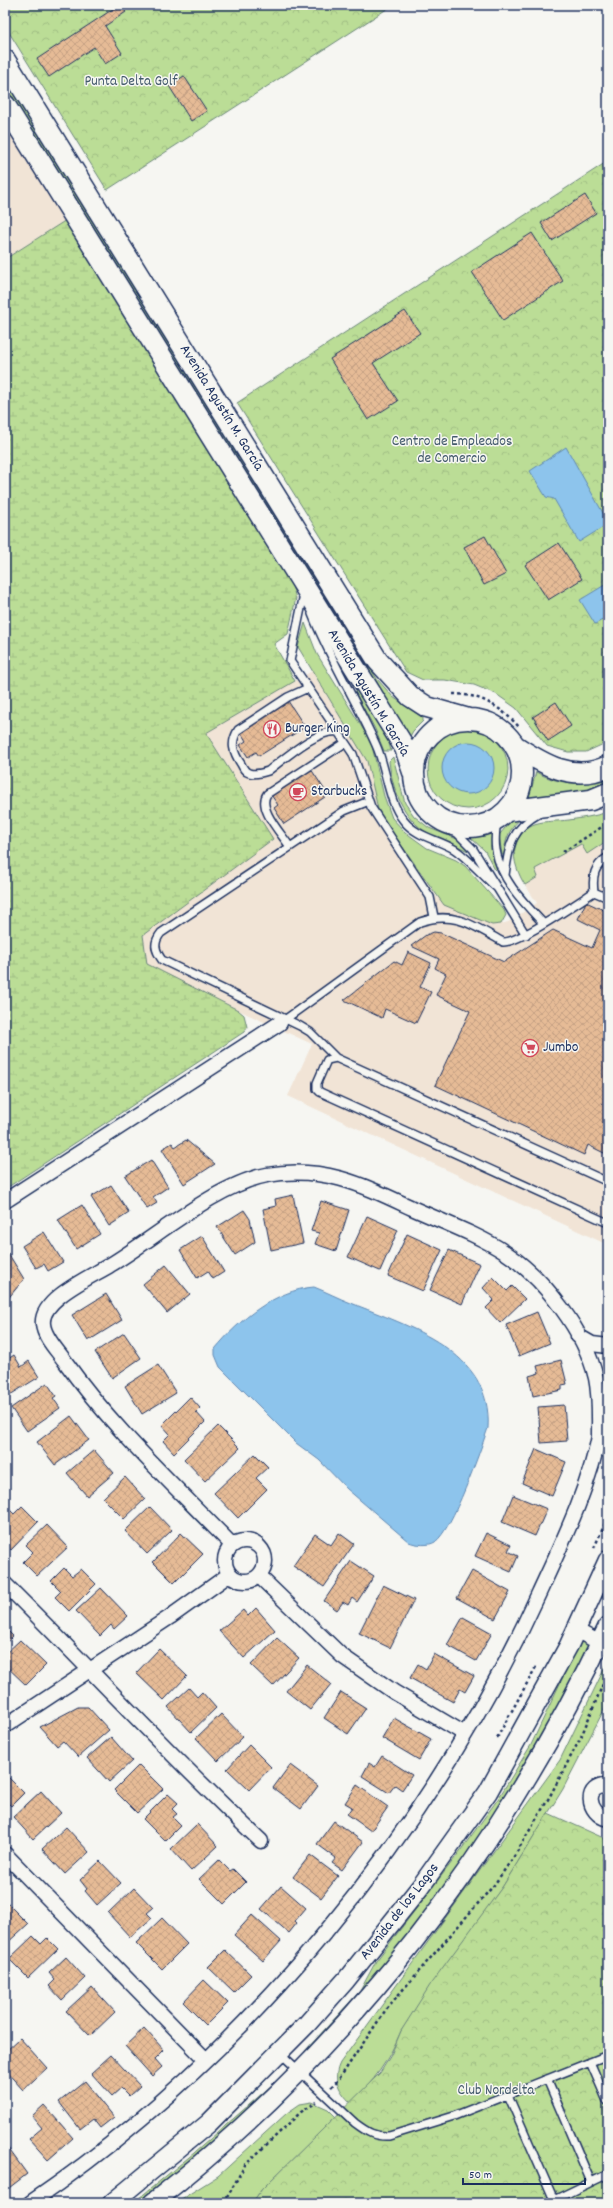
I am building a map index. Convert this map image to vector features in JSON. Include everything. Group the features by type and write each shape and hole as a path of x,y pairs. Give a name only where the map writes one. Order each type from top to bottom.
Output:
{"main road":[{"name":"Avenida Agustín M. García","path":"5,60 378,661 410,696 427,707 469,719"},
{"name":"Avenida Agustín M. García","path":"5,105 404,748 413,772"},
{"path":"608,766 598,771 591,772 576,773 560,771 535,759 517,737 486,722 469,719 452,721 436,729 424,740 416,756 413,772 415,788 422,803 433,815 448,824 464,827 481,826 502,815 591,800 608,793"},
{"path":"502,815 518,795 521,783 520,757 517,737"}],"street":[{"path":"5,1201 283,1021"},
{"path":"232,1545 131,1443 104,1412 44,1332 43,1315 49,1305 62,1295 126,1255 219,1193 266,1175 317,1173 360,1184 480,1239 506,1253 546,1288 578,1336 595,1375 598,1396 599,1435"},
{"path":"578,1336 592,1344 608,1346"},
{"path":"30,2203 131,2127 206,2060 246,2020 313,1946 399,1838 465,1734 519,1637 567,1533 593,1462 608,1396"},
{"path":"238,1541 252,1541 263,1550 266,1564 259,1576 253,1579 241,1580 230,1574 226,1568 225,1556 232,1545 238,1541"},
{"name":"Avenida de los Lagos","path":"112,2203 209,2123 307,2024 346,1980 450,1848 488,1792 529,1720 576,1630 608,1560"},
{"path":"5,1726 170,1617 230,1574"},
{"path":"259,1576 342,1656 394,1692 465,1734"},
{"path":"5,1584 91,1669 206,1789 261,1841"},
{"name":"Avenida de los Lagos","path":"152,2203 248,2123 300,2070 357,2009 469,1868 552,1736 604,1642 608,1626"},
{"path":"576,1630 604,1642"},
{"path":"608,1786 597,1788 593,1792 590,1800 594,1811 602,1818 608,1819"},
{"path":"5,1854 206,2060"}],"lane":[{"path":"296,573 324,645 376,744 384,764 395,806 404,821 418,833 454,850 497,888"},
{"path":"304,594 290,661 353,754 368,801 430,897 434,917"},
{"path":"308,688 288,697 238,730 234,736 232,745 234,754 245,770 250,774 268,771 318,736 332,731 338,732"},
{"path":"290,847 265,809 265,798 267,794 345,743"},
{"path":"368,801 344,811 161,933 156,938 155,950 162,960 283,1021 310,1032 336,1058 608,1182"},
{"path":"505,875 509,846 515,833 534,817 556,805"},
{"path":"502,815 496,849 505,875 517,894 543,923"},
{"path":"448,824 473,849 526,935"},
{"path":"594,892 593,874 597,866 608,857"},
{"path":"283,1021 420,922 434,917 457,918 503,942 508,942 526,935 594,892"},
{"path":"594,892 608,898"},
{"path":"336,1058 327,1060 317,1083 317,1089 320,1092 608,1223"},
{"path":"278,2052 300,2070 367,2133 378,2136 389,2136 454,2116 608,2055"},
{"path":"590,2062 608,2103"},
{"path":"547,2079 591,2182"},
{"path":"508,2095 554,2200 608,2174"}],"path":[{"path":"449,694 476,697 506,713 517,737"},
{"path":"563,852 608,823"}],"shaded area":[{"path":"5,104 74,215 5,259"},
{"path":"312,671 367,761 378,809 384,821 437,897 501,924 508,922 537,903 525,885 538,877 535,869 581,844 587,853 608,840 608,1245 288,1096 312,1044 238,1010 147,964 143,935 273,839 206,733"}],"green space":[{"name":"Punta Delta Golf","path":"5,5 393,5 107,190 5,26"},
{"path":"5,79 377,679 393,697 423,718 423,721 413,731 408,740 5,91"},
{"name":"Centro de Empleados de Comercio","path":"608,161 608,742 586,752 568,752 547,746 516,708 496,694 474,685 445,680 423,680 406,672 237,403"},
{"path":"74,215 290,580 296,598 288,634 274,644 295,681 206,733 273,839 143,935 147,964 238,1010 244,1015 247,1027 244,1032 5,1189 5,259"},
{"path":"305,623 317,654 371,742 384,796 392,818 405,832 427,848 456,860 465,866 504,910 506,915 501,924 492,925 444,905 384,821 378,809 367,761 298,647"},
{"path":"357,690 389,743 391,751 384,751 375,729 355,692"},
{"path":"460,729 476,729 497,740 508,761 508,777 497,798 476,809 460,809 446,803 439,798 434,791 428,777 428,761 434,747 439,740 446,735"},
{"path":"393,757 405,803 414,816 429,828 457,839 469,849 468,851 437,838 419,827 412,820 405,811 396,792 389,761"},
{"path":"536,772 562,782 571,783 590,783 608,779 608,785 574,794 529,798"},
{"path":"608,812 608,840 587,854 581,844 535,869 538,877 525,885 518,872 514,857 515,848 523,831 529,826 543,822 569,820"},
{"path":"524,816 515,824 509,833 504,855 502,855 499,835 512,820"},
{"path":"492,833 491,850 497,868 495,870 485,851 470,837 471,834"},
{"path":"583,1641 590,1644 539,1747 465,1865 366,1992 305,2054 305,2051 360,1991 376,1961 498,1799 531,1745 578,1645"},
{"path":"608,1661 608,1702 563,1789 503,1886 401,2031 380,2070 351,2103 343,2094 338,2084 337,2074 340,2063 560,1760"},
{"name":"Club Nordelta","path":"548,1813 608,1840 608,2199 603,2203 252,2203 262,2189 380,2073 391,2055 401,2031 432,1982 503,1886"},
{"path":"280,2078 283,2079 145,2203 133,2203 194,2153"},
{"path":"312,2102 328,2109 336,2117 262,2189 252,2203 175,2203 218,2176 287,2113 300,2104"}],"water":[{"path":"566,447 608,522 608,524 579,542 554,499 546,497 530,471"},
{"path":"608,583 608,617 595,624 580,600"},
{"path":"463,742 473,742 482,746 490,754 494,763 494,773 490,782 482,790 473,794 463,794 454,790 446,782 442,773 442,763 446,754 454,746"},
{"path":"314,1287 421,1332 443,1345 462,1361 477,1379 486,1401 488,1428 458,1506 450,1522 435,1542 422,1545 409,1542 347,1489 319,1460 296,1443 220,1367 215,1355 215,1349 247,1317 272,1300 285,1294 300,1289"}],"building":[{"path":"119,5 126,12 105,26 122,53 105,64 94,47 49,77 37,59"},
{"path":"184,76 207,111 191,121 169,86"},
{"path":"585,195 596,213 552,241 541,223"},
{"path":"532,233 563,281 503,320 472,272"},
{"path":"405,311 420,333 373,363 398,401 368,420 330,359"},
{"path":"485,536 506,574 484,585 464,547"},
{"path":"559,543 582,579 548,600 525,565"},
{"name":"Burger King","path":"288,701 305,727 259,756 256,752 248,757 240,745 246,741 240,731"},
{"path":"556,702 571,726 548,741 533,717"},
{"name":"Starbucks","path":"307,763 328,795 284,824 274,808 278,805 267,789"},
{"name":"Jumbo","path":"586,902 608,912 606,919 608,920 608,1155 588,1145 584,1155 435,1085 470,1011 436,995 446,974 435,968 439,959 411,946 426,935 434,932 441,933 504,962 553,930 592,948 600,930 578,919"},
{"path":"408,952 431,963 420,987 431,992 416,1023 385,1009 382,1018 344,1000 394,961 402,965"},
{"path":"186,1140 215,1164 184,1184 162,1149 172,1143 175,1147"},
{"path":"151,1160 168,1187 153,1197 157,1203 147,1209 125,1176"},
{"path":"111,1185 129,1213 109,1226 91,1197"},
{"path":"293,1195 303,1243 271,1250 263,1209 276,1206 275,1199"},
{"path":"321,1201 349,1210 336,1251 315,1244 319,1233 311,1231"},
{"path":"82,1205 100,1234 76,1249 58,1220"},
{"path":"244,1210 250,1219 255,1242 235,1255 217,1227"},
{"path":"367,1216 398,1230 380,1271 348,1257"},
{"path":"44,1232 63,1262 48,1271 44,1264 36,1268 22,1246"},
{"path":"407,1234 442,1250 423,1291 388,1276"},
{"path":"202,1236 224,1272 213,1279 208,1271 197,1278 180,1250"},
{"path":"449,1250 480,1264 462,1304 430,1290"},
{"path":"8,1253 24,1279 6,1301 5,1254"},
{"path":"166,1265 190,1294 167,1313 143,1284"},
{"path":"493,1277 507,1291 512,1286 525,1299 500,1323 486,1308 494,1300 483,1288"},
{"path":"106,1294 122,1320 88,1341 72,1315"},
{"path":"537,1312 550,1343 519,1356 506,1325"},
{"path":"124,1333 141,1358 112,1378 95,1352"},
{"path":"14,1355 21,1367 29,1361 39,1377 5,1398 5,1361"},
{"path":"561,1360 567,1384 562,1385 562,1390 533,1396 529,1376 539,1373 537,1366"},
{"path":"158,1365 176,1393 142,1414 125,1386"},
{"path":"47,1383 56,1396 53,1398 60,1408 27,1431 11,1408"},
{"path":"190,1397 200,1408 196,1412 205,1422 174,1453 163,1441 170,1434 162,1425"},
{"path":"564,1405 567,1441 541,1443 538,1407"},
{"path":"71,1416 89,1440 55,1465 37,1442"},
{"path":"218,1426 240,1448 205,1481 184,1459"},
{"path":"536,1449 566,1462 552,1496 522,1483"},
{"path":"94,1450 114,1473 87,1496 67,1473"},
{"path":"255,1454 268,1467 256,1478 267,1489 238,1518 214,1493"},
{"path":"125,1477 145,1499 124,1519 103,1498"},
{"path":"513,1495 547,1509 535,1536 502,1522"},
{"path":"22,1506 38,1522 11,1550 5,1544 5,1509 7,1507 14,1514"},
{"path":"150,1507 172,1530 147,1554 125,1531"},
{"path":"47,1525 68,1547 37,1576 23,1562 33,1552 26,1545"},
{"path":"181,1533 203,1554 174,1583 153,1562"},
{"path":"339,1533 354,1544 324,1587 293,1566 315,1534 331,1545"},
{"path":"486,1533 511,1545 508,1551 518,1556 511,1572 475,1556"},
{"path":"351,1561 374,1576 357,1602 352,1598 348,1605 343,1602 337,1610 324,1601"},
{"path":"64,1568 72,1576 81,1569 96,1584 69,1611 55,1597 61,1591 51,1581"},
{"path":"472,1571 510,1592 495,1619 457,1598"},
{"path":"383,1585 414,1600 390,1648 359,1633"},
{"path":"101,1588 128,1616 114,1629 111,1625 100,1636 76,1611"},
{"path":"256,1608 275,1630 244,1658 219,1631 243,1610 248,1616"},
{"path":"463,1617 492,1633 476,1661 447,1645"},
{"path":"5,1628 13,1636 5,1644"},
{"path":"277,1638 299,1658 273,1686 251,1665"},
{"path":"20,1640 46,1665 26,1685 5,1665 5,1654"},
{"path":"159,1649 187,1676 164,1700 136,1673"},
{"path":"434,1654 474,1676 465,1692 460,1689 453,1702 410,1678 418,1664 426,1669"},
{"path":"307,1665 331,1684 310,1710 286,1691"},
{"path":"189,1688 197,1697 202,1692 216,1708 191,1732 168,1707"},
{"path":"341,1692 366,1708 348,1734 324,1718"},
{"path":"78,1707 88,1707 109,1730 78,1757 63,1741 57,1746 40,1727"},
{"path":"221,1714 243,1737 218,1761 196,1738"},
{"path":"394,1718 431,1739 419,1760 382,1738"},
{"path":"111,1737 132,1761 109,1782 87,1758"},
{"path":"249,1745 271,1767 249,1790 227,1769"},
{"path":"382,1756 412,1775 402,1790 395,1785 389,1793 362,1776 369,1763 375,1767"},
{"path":"139,1765 163,1789 137,1813 114,1790"},
{"path":"290,1765 318,1786 301,1809 273,1788"},
{"path":"5,1774 24,1793 11,1806 5,1800"},
{"path":"357,1785 388,1807 371,1831 347,1814 352,1807 345,1803"},
{"path":"41,1791 61,1813 33,1839 13,1817"},
{"path":"168,1794 178,1803 172,1809 177,1814 173,1817 181,1825 165,1841 143,1819"},
{"path":"334,1821 363,1842 342,1870 332,1863 336,1858 317,1844"},
{"path":"197,1824 218,1846 191,1871 171,1849"},
{"path":"66,1827 89,1852 65,1874 42,1849"},
{"path":"310,1855 338,1876 321,1898 293,1877"},
{"path":"219,1860 230,1871 233,1869 246,1882 224,1904 199,1879"},
{"path":"100,1861 121,1883 97,1905 85,1891 87,1889 80,1880"},
{"path":"281,1886 306,1908 295,1921 297,1923 289,1933 261,1909"},
{"path":"134,1888 153,1908 147,1913 152,1918 130,1937 108,1913"},
{"path":"6,1902 28,1924 5,1945 5,1903"},
{"path":"252,1915 281,1941 263,1961 234,1935"},
{"path":"162,1918 187,1944 162,1969 136,1943"},
{"path":"33,1936 41,1944 47,1938 58,1949 28,1978 9,1959"},
{"path":"225,1950 251,1975 234,1992 208,1967"},
{"path":"66,1957 85,1978 62,2000 49,1986 55,1980 49,1973"},
{"path":"204,1980 228,2003 206,2025 183,2002"},
{"path":"92,1987 115,2012 90,2036 66,2011"},
{"path":"144,2028 164,2050 155,2059 162,2067 152,2076 125,2046"},
{"path":"20,2038 47,2068 23,2090 5,2070 5,2052"},
{"path":"111,2055 140,2086 129,2096 121,2088 112,2096 91,2073"},
{"path":"85,2081 114,2117 100,2128 93,2119 80,2129 59,2102"},
{"path":"44,2105 73,2138 48,2160 29,2139 42,2128 32,2116"},
{"path":"8,2148 27,2174 5,2191 5,2150"}],"place":[{"name":"Burger King","path":"272,729"},
{"name":"Starbucks","path":"298,792"},
{"name":"Jumbo","path":"530,1048"}]}
